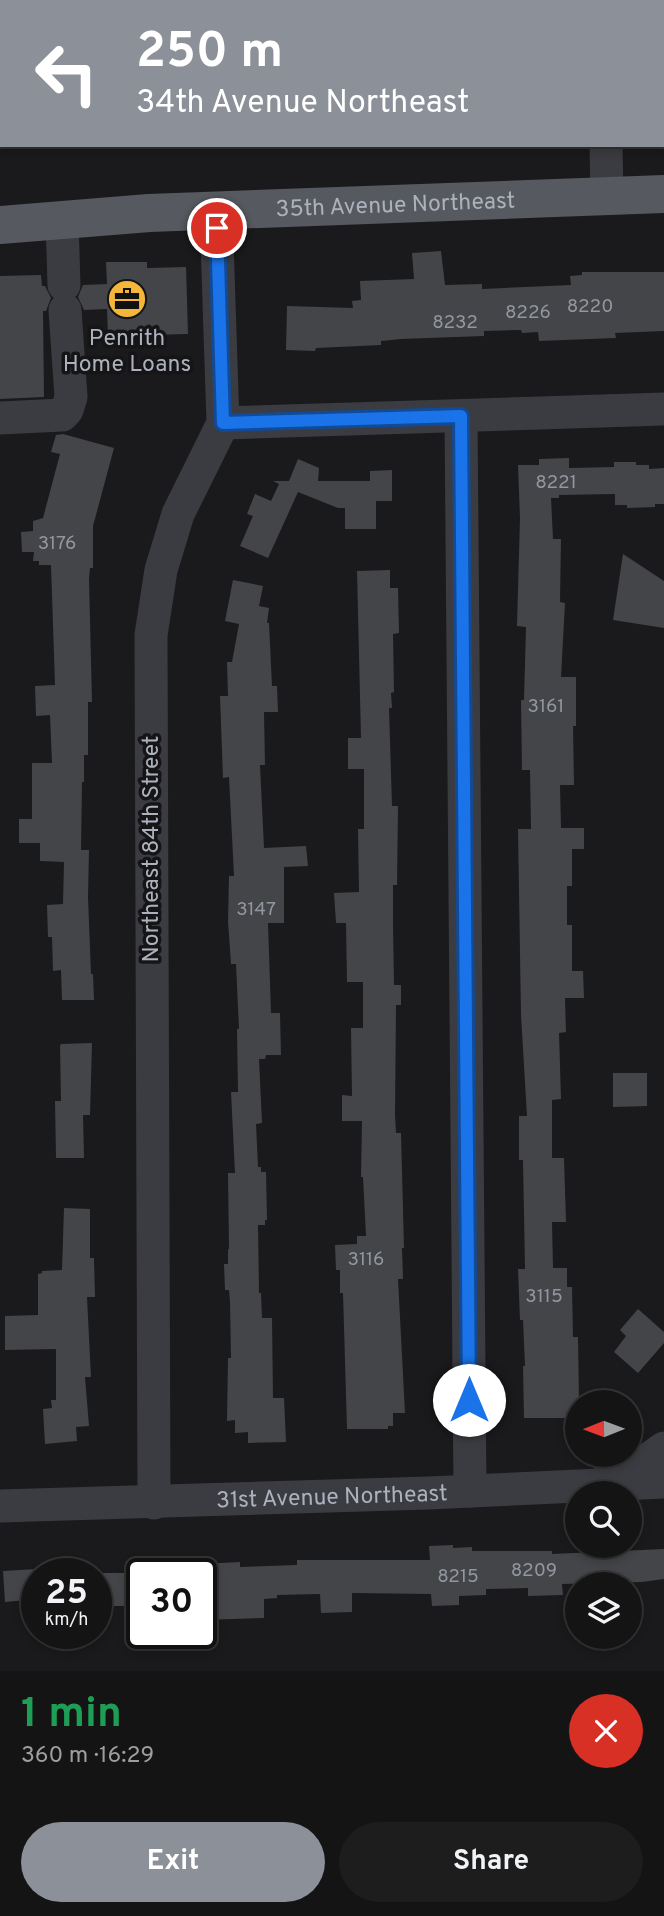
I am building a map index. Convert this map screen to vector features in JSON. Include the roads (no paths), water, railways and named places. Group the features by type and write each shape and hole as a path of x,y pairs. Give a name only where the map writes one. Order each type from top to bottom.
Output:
{"main road":[{"name":"35th Avenue Northeast","path":"0,225 216,211 664,194"}],"street":[{"path":"606,147 607,197"},
{"name":"Northeast 84th Street","path":"154,1503 151,635 161,570 174,527 223,423 216,211"},
{"path":"0,418 62,415 67,410 71,397 62,220"},
{"path":"223,423 664,409"},
{"path":"461,416 470,1491"},
{"path":"598,1481 645,1462 664,1448"},
{"name":"31st Avenue Northeast","path":"642,1483 664,1482"},
{"name":"31st Avenue Northeast","path":"0,1506 154,1503 565,1487"}],"place":[{"name":"Penrith Home Loans","path":"127,299"}]}
